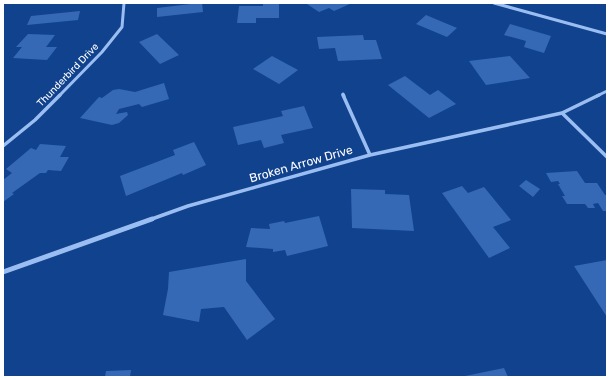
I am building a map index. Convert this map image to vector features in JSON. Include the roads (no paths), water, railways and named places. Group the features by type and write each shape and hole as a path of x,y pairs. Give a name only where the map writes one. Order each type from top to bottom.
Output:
{"street":[{"name":"Thunderbird Drive","path":"3,146 35,120 102,52 122,27 124,3"},
{"path":"494,3 607,34"},
{"name":"Broken Arrow Drive","path":"3,272 188,206 370,155 562,113 592,100 607,91"},
{"path":"343,94 370,155"},
{"path":"562,113 607,157"}]}
